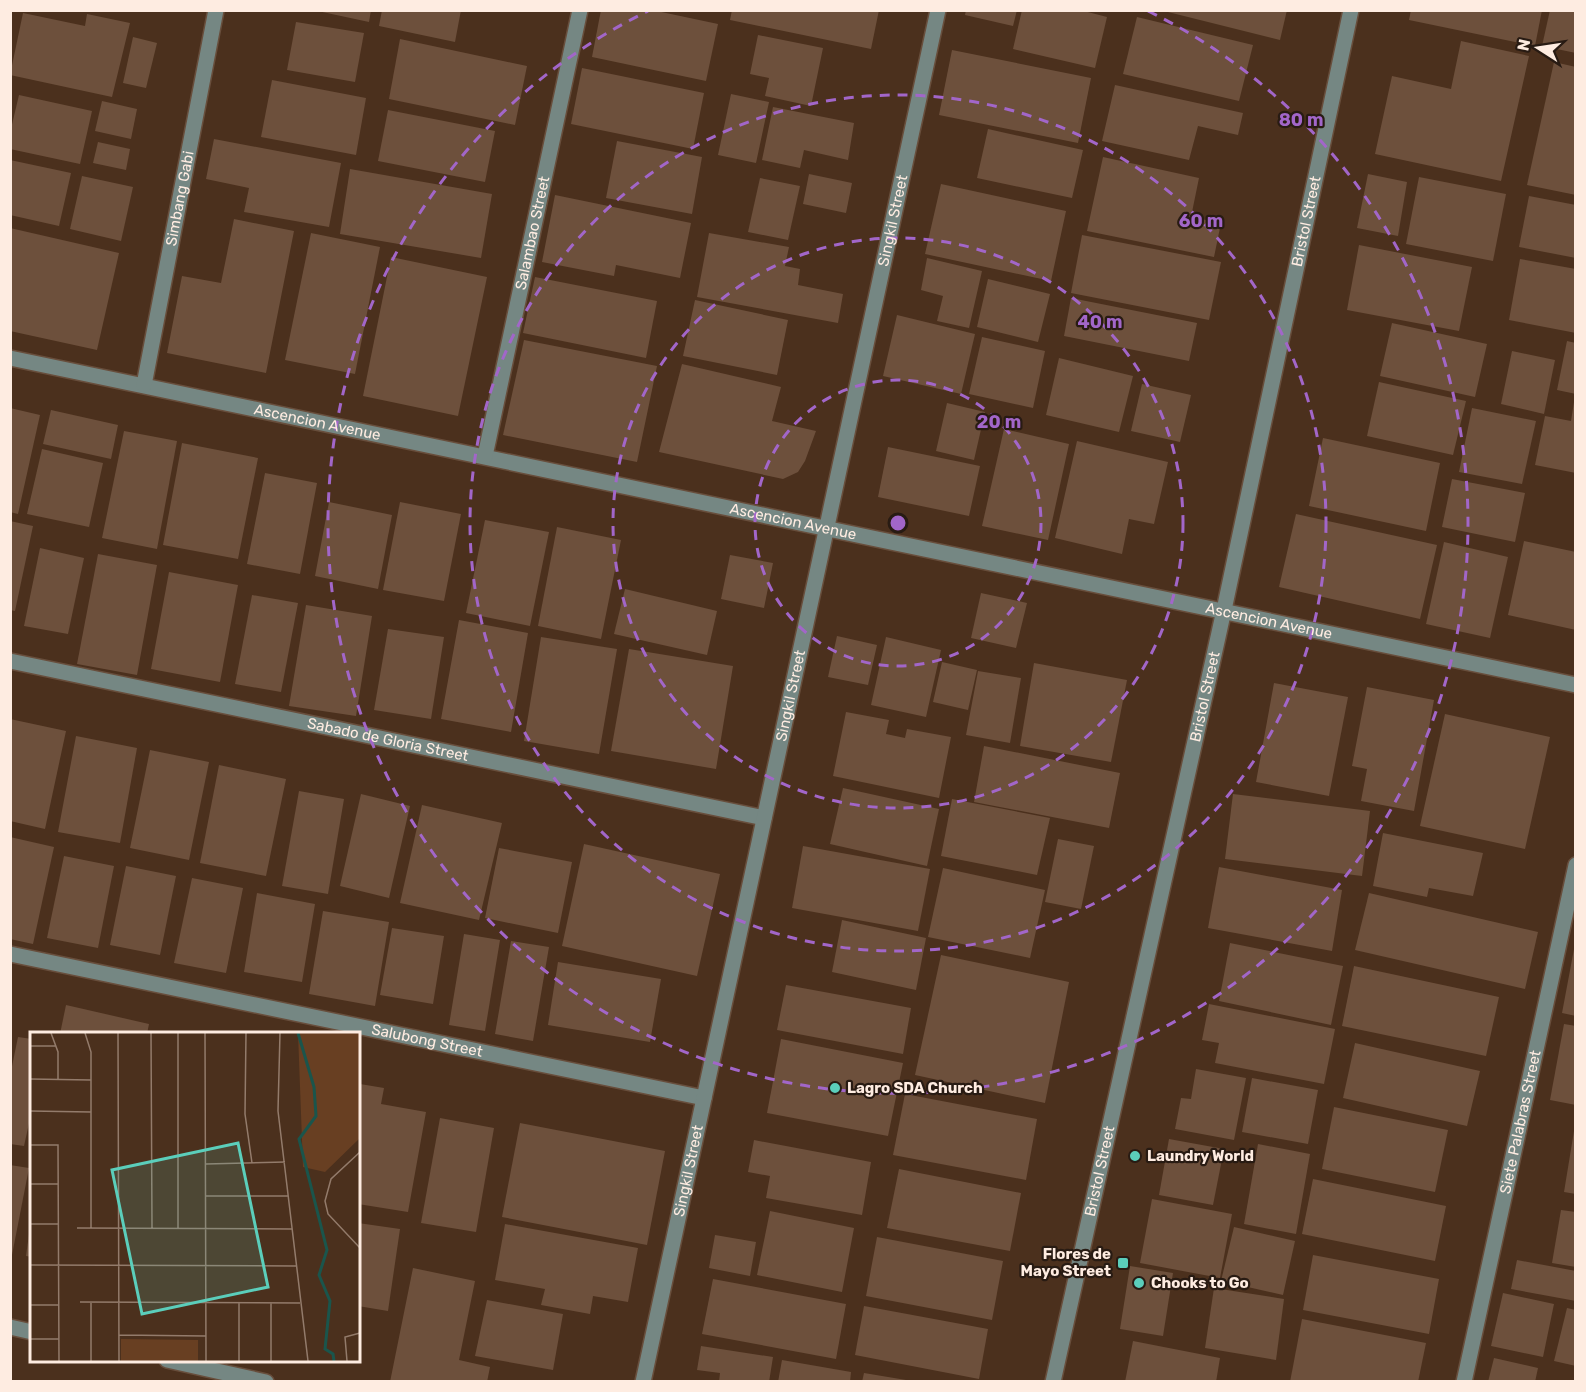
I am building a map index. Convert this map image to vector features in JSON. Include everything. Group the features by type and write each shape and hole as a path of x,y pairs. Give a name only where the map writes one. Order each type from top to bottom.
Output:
{"street":[{"name":"Simbang Gabi","path":"144,385 216,10"},
{"name":"Salambao Street","path":"485,456 580,10"},
{"name":"Singkil Street","path":"643,1382 938,10"},
{"name":"Bristol Street","path":"1053,1382 1224,610 1351,10"},
{"name":"Ascencion Avenue","path":"10,357 1575,685"},
{"name":"Sabado de Gloria Street","path":"10,661 764,818"},
{"name":"Siete Palabras Street","path":"1464,1382 1575,865"},
{"name":"Salubong Street","path":"10,954 704,1098"},
{"path":"10,1328 30,1332"},
{"path":"175,1362 266,1382"}],"building":[{"path":"313,10 371,10 369,22"},
{"path":"382,10 461,10 455,42 379,26"},
{"path":"601,10 652,10 718,24 706,81 592,57"},
{"path":"732,10 879,10 871,49 730,20"},
{"path":"966,10 1017,10 1013,26 965,15"},
{"path":"1022,10 1080,10 1107,17 1095,68 1013,49"},
{"path":"1160,10 1287,10 1280,40"},
{"path":"1411,10 1542,10 1535,46 1409,20"},
{"path":"1550,10 1576,10 1576,53 1542,46"},
{"path":"23,13 85,26 87,14 130,23 112,97 10,75"},
{"path":"1137,17 1253,45 1239,101 1123,74"},
{"path":"296,22 364,33 355,82 287,70"},
{"path":"758,35 823,48 811,106 765,96 769,78 750,74"},
{"path":"133,37 157,43 146,88 123,83"},
{"path":"400,39 527,66 515,125 389,99"},
{"path":"1461,41 1529,56 1501,181 1375,154 1392,76 1451,89"},
{"path":"952,50 1091,78 1078,143 939,115"},
{"path":"1554,62 1576,67 1576,195 1527,185"},
{"path":"582,68 704,93 693,149 571,124"},
{"path":"272,80 366,98 356,155 261,137"},
{"path":"1115,85 1243,113 1238,135 1198,126 1189,160 1102,141"},
{"path":"731,94 769,102 756,163 718,155"},
{"path":"19,95 92,111 80,164 10,149 10,133"},
{"path":"102,101 137,109 131,139 95,131"},
{"path":"773,107 854,123 848,160 804,150 800,168 762,160"},
{"path":"388,110 495,131 485,182 378,161"},
{"path":"988,129 1083,150 1072,198 977,178"},
{"path":"214,139 341,163 329,227 244,212 249,188 206,179"},
{"path":"617,141 702,157 692,214 606,198"},
{"path":"98,142 130,149 126,170 93,163"},
{"path":"1103,157 1199,178 1191,217 1221,223 1214,257 1087,231"},
{"path":"10,160 71,173 59,226 10,215"},
{"path":"350,169 492,194 481,258 340,234"},
{"path":"809,174 852,183 846,213 803,204"},
{"path":"1368,174 1407,182 1398,236 1357,228"},
{"path":"82,176 133,187 121,241 70,229"},
{"path":"1419,177 1506,194 1493,261 1406,244"},
{"path":"760,178 800,186 788,240 748,232"},
{"path":"941,184 1066,211 1051,281 925,254"},
{"path":"555,195 691,223 680,278 616,265 614,276 542,262"},
{"path":"1529,196 1576,205 1576,258 1519,247"},
{"path":"234,219 294,231 266,373 167,353 182,276 221,283"},
{"path":"10,228 119,253 97,350 10,331"},
{"path":"311,233 380,247 355,374 285,360"},
{"path":"709,233 789,247 785,266 800,269 798,285 843,294 838,323 697,297"},
{"path":"1082,235 1221,262 1209,320 1071,293"},
{"path":"1359,245 1472,267 1459,331 1347,310"},
{"path":"391,257 487,277 458,416 363,396"},
{"path":"927,258 982,271 969,328 937,321 943,296 921,290"},
{"path":"1520,259 1576,269 1576,333 1509,320"},
{"path":"535,277 657,301 646,358 523,333"},
{"path":"988,279 1050,294 1038,342 977,327"},
{"path":"1071,298 1197,323 1189,361 1064,336"},
{"path":"695,300 788,320 777,375 683,356"},
{"path":"897,315 975,334 961,394 883,376"},
{"path":"1392,323 1487,344 1475,397 1380,376"},
{"path":"982,337 1045,351 1033,408 969,394"},
{"path":"524,340 657,366 637,462 503,435"},
{"path":"1567,341 1576,343 1576,394 1557,390"},
{"path":"1512,351 1555,360 1544,414 1501,404"},
{"path":"1059,358 1133,376 1119,432 1046,415"},
{"path":"682,364 781,387 772,421 816,431 805,461 798,472 783,479 659,452"},
{"path":"1379,382 1466,401 1453,455 1367,436"},
{"path":"1142,384 1191,395 1180,442 1131,431"},
{"path":"1574,402 1576,473 1535,465 1545,416 1571,421"},
{"path":"947,403 985,412 974,460 936,451"},
{"path":"10,408 40,415 18,514 10,512"},
{"path":"1472,408 1536,421 1522,484 1459,472"},
{"path":"51,410 118,425 111,459 43,444"},
{"path":"1004,429 1069,444 1048,540 982,526"},
{"path":"124,431 177,441 157,549 102,538"},
{"path":"1323,438 1440,463 1426,531 1309,506"},
{"path":"1077,441 1168,462 1154,524 1129,519 1122,554 1055,538"},
{"path":"182,443 258,458 238,559 163,545"},
{"path":"888,447 980,466 969,516 878,497"},
{"path":"42,449 103,463 89,527 27,514"},
{"path":"265,473 317,483 300,574 247,564"},
{"path":"1452,479 1525,493 1515,542 1442,527"},
{"path":"329,502 392,515 378,589 315,576"},
{"path":"400,502 461,514 444,601 383,590"},
{"path":"1296,514 1437,545 1420,619 1279,587"},
{"path":"485,520 549,532 530,626 466,613"},
{"path":"10,521 33,526 15,611 10,610"},
{"path":"557,527 621,540 601,639 538,626"},
{"path":"1524,541 1576,552 1576,630 1508,615"},
{"path":"1444,542 1508,557 1490,638 1426,624"},
{"path":"40,548 84,558 68,634 24,626"},
{"path":"98,554 157,565 137,675 77,664"},
{"path":"730,555 773,563 764,608 721,599"},
{"path":"169,572 238,585 220,682 151,669"},
{"path":"625,589 717,611 707,655 614,634"},
{"path":"981,593 1027,603 1016,648 971,638"},
{"path":"252,595 298,603 281,692 235,684"},
{"path":"306,605 372,616 356,716 289,706"},
{"path":"459,620 528,633 511,732 441,719"},
{"path":"388,629 444,637 431,719 374,710"},
{"path":"837,636 877,645 868,685 828,677"},
{"path":"541,637 617,649 599,754 524,741"},
{"path":"886,637 941,650 926,717 871,705"},
{"path":"629,649 733,666 716,769 611,751"},
{"path":"942,662 977,670 968,710 933,702"},
{"path":"1034,663 1127,680 1111,762 1020,746"},
{"path":"978,671 1021,678 1010,743 966,735"},
{"path":"1274,683 1348,697 1329,796 1256,782"},
{"path":"1367,687 1434,700 1414,811 1361,801 1367,769 1352,766"},
{"path":"846,712 889,720 886,734 905,738 907,729 951,737 939,798 833,776"},
{"path":"1445,714 1550,737 1525,849 1420,826"},
{"path":"10,719 66,731 45,829 10,821"},
{"path":"76,736 137,748 120,843 58,832"},
{"path":"984,746 1120,773 1109,828 974,802"},
{"path":"150,750 209,762 189,860 130,848"},
{"path":"219,765 286,779 266,876 200,863"},
{"path":"843,788 939,809 927,866 830,844"},
{"path":"299,791 344,799 328,894 282,886"},
{"path":"361,794 410,806 389,898 340,886"},
{"path":"1233,794 1370,811 1362,876 1225,859"},
{"path":"952,799 1050,818 1037,875 941,856"},
{"path":"422,805 502,823 479,920 400,903"},
{"path":"1383,833 1483,853 1473,896 1429,888 1427,897 1373,886"},
{"path":"10,837 54,847 33,944 10,939"},
{"path":"1058,839 1094,846 1081,909 1045,902"},
{"path":"584,844 720,874 697,976 562,946"},
{"path":"803,846 930,869 918,931 792,908"},
{"path":"499,848 572,862 558,933 485,918"},
{"path":"64,856 114,866 98,948 47,938"},
{"path":"126,866 176,876 160,955 110,945"},
{"path":"1219,867 1342,890 1332,951 1208,928"},
{"path":"943,868 1045,890 1030,958 928,937"},
{"path":"192,878 243,888 226,973 174,963"},
{"path":"257,893 315,904 302,982 244,972"},
{"path":"1369,893 1538,932 1525,989 1355,950"},
{"path":"323,911 389,922 375,1006 309,994"},
{"path":"842,920 926,938 916,990 832,972"},
{"path":"392,928 444,936 433,1004 380,995"},
{"path":"464,934 500,940 485,1031 449,1025"},
{"path":"511,941 549,947 533,1041 495,1034"},
{"path":"1230,943 1343,966 1331,1025 1219,1001"},
{"path":"1574,949 1576,949 1576,1016 1562,1013"},
{"path":"941,955 1069,982 1045,1103 915,1075"},
{"path":"558,962 661,979 650,1042 548,1025"},
{"path":"1354,966 1499,997 1486,1056 1342,1026"},
{"path":"786,985 911,1008 903,1054 777,1030"},
{"path":"1209,1004 1335,1029 1324,1084 1215,1063 1219,1043 1202,1040"},
{"path":"66,1005 149,1024 147,1032 60,1032"},
{"path":"1564,1024 1576,1026 1576,1105 1550,1100"},
{"path":"18,1037 30,1039 30,1119 24,1146 10,1144 10,1076"},
{"name":"Lagro SDA Church","path":"781,1039 903,1063 888,1136 767,1113"},
{"path":"1355,1043 1480,1071 1467,1126 1343,1098"},
{"path":"1196,1069 1246,1078 1234,1140 1175,1129 1181,1098 1191,1099"},
{"path":"1252,1078 1318,1090 1308,1144 1242,1132"},
{"path":"360,1084 384,1088 381,1104 426,1112 408,1212 360,1204"},
{"path":"905,1094 1037,1119 1026,1180 893,1155"},
{"path":"1334,1107 1448,1130 1435,1192 1322,1169"},
{"path":"440,1118 494,1128 476,1232 421,1223"},
{"path":"520,1123 665,1151 647,1245 502,1217"},
{"path":"1574,1131 1576,1131 1576,1194 1564,1192"},
{"path":"1169,1139 1224,1149 1213,1205 1159,1195"},
{"path":"754,1140 871,1162 862,1215 766,1198 770,1176 748,1172"},
{"path":"1258,1144 1310,1154 1296,1234 1244,1224"},
{"path":"10,1165 29,1168 12,1255 10,1255"},
{"path":"899,1169 1021,1193 1010,1251 887,1228"},
{"path":"1313,1179 1446,1206 1435,1261 1302,1234"},
{"path":"1152,1199 1232,1214 1220,1278 1140,1263"},
{"path":"1561,1210 1576,1212 1576,1267 1552,1263"},
{"path":"770,1211 854,1228 842,1292 757,1275"},
{"path":"360,1223 400,1229 388,1311 360,1306"},
{"path":"505,1224 638,1248 628,1302 593,1296 590,1314 541,1305 545,1289 495,1280"},
{"path":"30,1227 30,1257 26,1256"},
{"path":"1234,1227 1295,1241 1283,1295 1221,1281"},
{"path":"715,1235 756,1242 750,1276 709,1268"},
{"path":"877,1237 1003,1261 992,1320 866,1296"},
{"path":"1313,1255 1439,1279 1429,1334 1303,1310"},
{"path":"1517,1260 1576,1271 1576,1301 1511,1289"},
{"path":"1130,1266 1173,1273 1163,1336 1120,1329"},
{"path":"413,1268 475,1281 459,1360 490,1367 487,1382 390,1382"},
{"path":"713,1279 846,1304 836,1359 702,1334"},
{"path":"1214,1288 1284,1299 1276,1360 1205,1348"},
{"path":"1503,1293 1554,1304 1543,1357 1491,1346"},
{"path":"487,1300 563,1314 553,1370 475,1356"},
{"path":"864,1306 988,1329 979,1379 855,1355"},
{"path":"1567,1308 1576,1310 1576,1366 1554,1361"},
{"path":"1302,1319 1426,1343 1418,1382 1290,1382"},
{"path":"1133,1341 1220,1358 1216,1382 1125,1382"},
{"path":"701,1346 773,1357 769,1382 719,1382 720,1373 697,1370"},
{"path":"1494,1358 1538,1368 1535,1382 1488,1382"},
{"path":"782,1360 851,1372 850,1382 778,1382"},
{"path":"864,1373 906,1380 905,1382 862,1382"}],"place":[{"name":"Lagro SDA Church","path":"835,1088"},
{"name":"Laundry World","path":"1135,1156"},
{"name":"Flores de Mayo Street","path":"1123,1263"},
{"name":"Chooks to Go","path":"1139,1283"}]}
